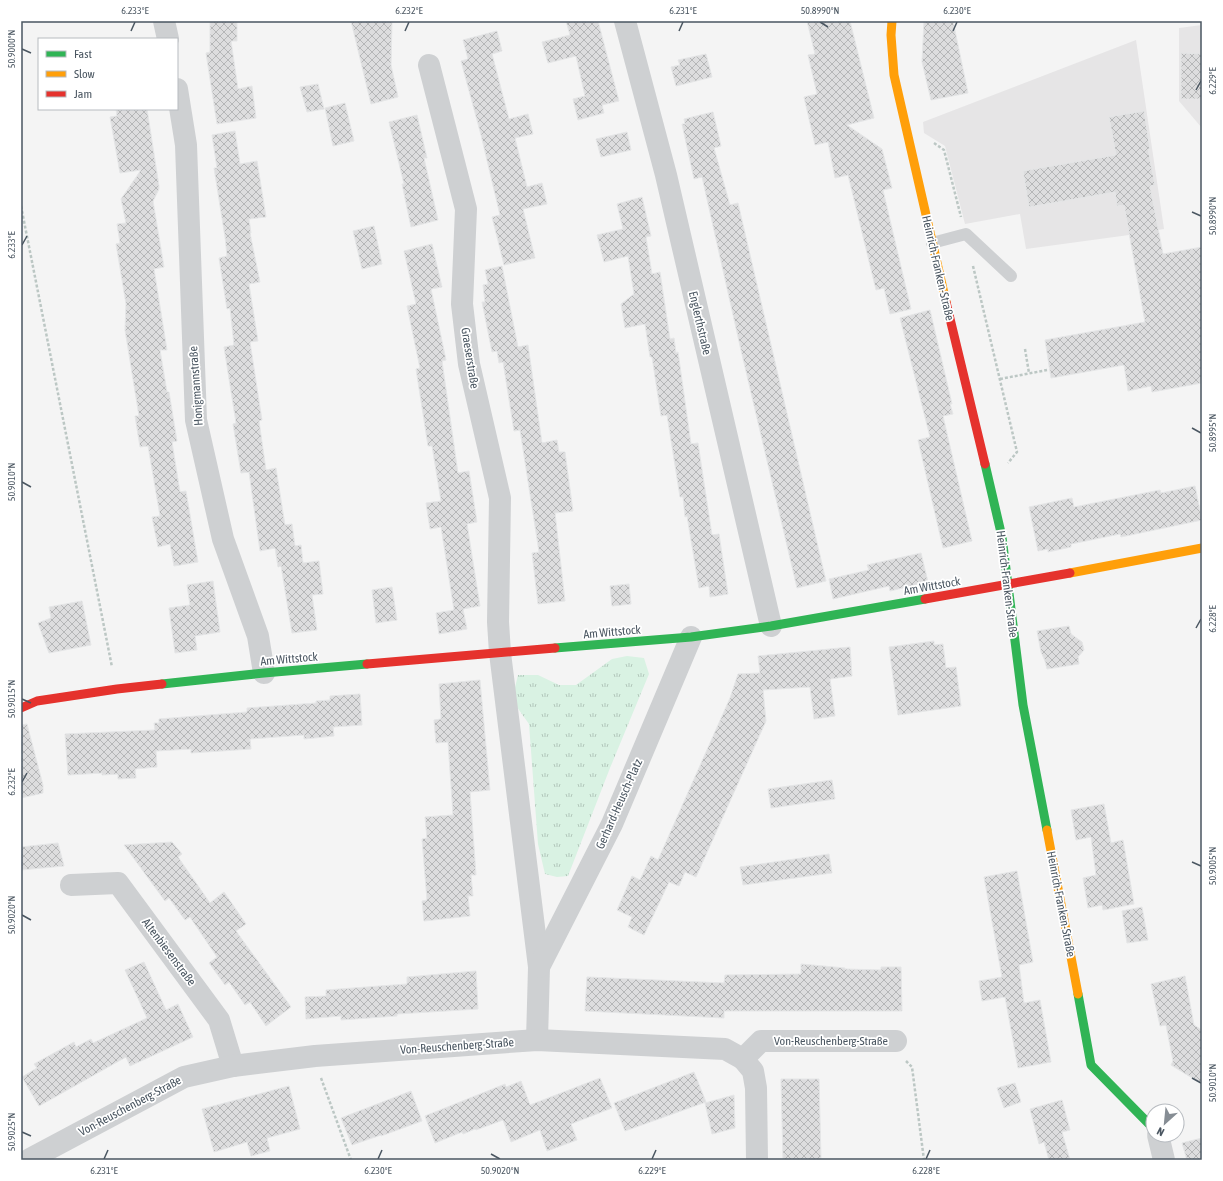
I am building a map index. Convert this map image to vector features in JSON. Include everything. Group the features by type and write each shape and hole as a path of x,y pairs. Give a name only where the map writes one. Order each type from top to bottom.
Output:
{"street":[{"path":"164,21 168,38"},
{"name":"Englerthstraße","path":"626,21 666,175 771,626"},
{"name":"Heinrich-Franken-Straße","path":"892,21 891,35 894,75 932,243 1002,537 1023,705 1091,1065 1145,1120"},
{"name":"Graeserstraße","path":"429,65 466,209 462,304 469,364 500,498 498,622 500,653"},
{"name":"Honigmannstraße","path":"178,95 186,145 196,420 223,539 258,636 264,673"},
{"name":"Am Wittstock","path":"21,708 37,701 117,689 264,673 691,637 771,626 1007,585 1202,548"},
{"name":"Gerhard-Heusch-Platz","path":"540,967 612,824 691,637"},
{"name":"Gerhard-Heusch-Platz","path":"500,653 540,967 537,1040"},
{"name":"Altenbiesenstraße","path":"72,885 118,883 219,1020 233,1066"},
{"name":"Von-Reuschenberg-Straße","path":"27,1154 184,1077 233,1066 315,1056 537,1040 725,1048 743,1058 761,1041 896,1041"},
{"path":"743,1058 753,1072 756,1088 757,1160"},
{"path":"1160,1143 1164,1160"}],"lane":[{"path":"932,243 966,234 1011,276"}],"path":[{"path":"932,142 944,150 966,234 1017,452 990,485"},
{"path":"21,206 117,689"},
{"path":"1025,349 1029,373"},
{"path":"1000,379 1047,370"},
{"path":"896,1041 897,1053 912,1068 924,1160"},
{"path":"315,1056 321,1078 351,1160"}],"shaded area":[{"path":"1202,25 1202,128 1179,101 1179,28"},
{"path":"1136,40 1164,229 1026,249 1020,214 965,224 945,146 924,133 923,122"}],"green space":[{"path":"627,656 644,658 649,674 610,768 568,876 557,877 545,874 538,844 529,724 512,700 518,675 538,675 559,685 576,685 612,659"}],"building":[{"path":"210,21 237,21 237,41 231,41 238,89 252,86 256,118 217,124 206,53 210,52"},
{"path":"351,21 392,21 391,65 398,97 371,104"},
{"path":"566,21 598,21 619,101 602,105 604,113 578,120 573,99 585,96 576,56 548,63 542,42 570,35"},
{"path":"807,21 850,21 874,118 847,125 882,149 892,188 883,190 911,309 890,314 884,288 876,290 848,175 835,178 828,142 815,145 804,97 817,94 808,55 815,54"},
{"path":"924,21 953,21 968,93 931,100 922,62"},
{"path":"497,31 502,51 492,54 509,119 528,114 533,134 515,138 527,187 542,183 547,204 523,209 535,258 504,265 492,217 500,215 481,135 461,61 468,59 463,40"},
{"path":"1181,53 1202,54 1202,99 1181,99"},
{"path":"706,54 712,77 676,86 671,67 680,65 678,60"},
{"path":"318,84 324,109 307,112 300,87"},
{"path":"345,103 354,141 333,146 325,108"},
{"path":"116,110 147,110 159,186 153,201 164,267 154,269 167,350 160,350 177,441 172,442 180,492 186,491 198,562 174,566 170,544 158,547 152,517 160,516 148,446 140,447 135,416 139,416 125,330 126,304 116,244 120,243 117,224 126,223 121,199 141,170 120,173 110,117 117,116"},
{"path":"1144,111 1150,149 1148,149 1155,185 1150,186 1163,254 1202,247 1202,383 1152,392 1151,386 1128,391 1124,365 1051,378 1045,340 1145,322 1124,205 1117,206 1115,192 1029,207 1023,171 1116,155 1109,117"},
{"path":"713,112 721,146 714,148 730,205 738,203 826,581 797,588 702,177 694,179 682,124 685,124 684,119"},
{"path":"417,115 427,158 424,158 438,220 411,227 402,184 404,184 389,122"},
{"path":"235,131 240,164 257,161 266,217 249,219 250,233 260,282 249,284 258,341 250,342 262,420 259,421 266,470 276,468 285,525 292,524 295,546 301,545 303,563 319,561 323,594 312,595 317,630 292,633 281,566 278,567 275,548 260,551 249,472 241,473 233,424 236,423 224,347 234,345 230,308 227,309 219,258 227,256 214,168 217,168 212,135"},
{"path":"627,132 631,150 601,157 596,139"},
{"path":"642,197 651,236 646,237 652,274 660,272 670,339 674,338 676,353 678,352 691,444 698,443 712,535 719,534 728,594 710,597 709,586 699,588 687,516 685,517 683,497 680,497 667,415 661,416 652,357 650,357 645,324 625,328 621,304 634,294 628,256 604,262 597,235 623,229 617,204"},
{"path":"374,226 382,264 362,269 353,231"},
{"path":"432,244 442,287 431,289 446,360 442,361 458,473 469,471 477,522 467,524 480,606 463,609 467,629 439,634 436,613 454,610 441,527 430,529 426,503 441,501 432,446 428,446 416,369 420,368 407,306 416,304 404,251"},
{"path":"502,266 518,347 528,345 542,443 557,440 559,452 565,452 573,511 555,513 565,601 538,604 532,553 539,552 520,430 514,431 503,362 499,363 497,351 492,352 482,302 485,302 483,285 488,284 485,270"},
{"path":"930,310 952,404 950,404 953,414 943,416 972,541 943,548 918,440 930,437 900,318"},
{"path":"1195,486 1202,520 1121,537 1120,534 1071,544 1071,547 1048,552 1048,549 1038,551 1029,507 1072,498 1074,507 1160,490 1161,493"},
{"path":"921,553 928,582 890,591 889,586 833,599 829,579 869,570 867,565"},
{"path":"213,581 220,632 195,636 197,650 175,653 169,608 190,605 187,585"},
{"path":"629,584 631,604 612,606 610,586"},
{"path":"392,587 397,620 376,623 372,590"},
{"path":"82,601 91,645 49,653 38,623 51,618 49,607"},
{"path":"1069,626 1071,634 1082,642 1084,650 1078,657 1079,664 1047,669 1041,652 1037,631"},
{"path":"934,641 934,645 943,644 946,668 956,667 961,706 898,715 889,647"},
{"path":"850,647 852,676 830,679 835,716 814,719 810,687 763,690 766,721 696,877 685,872 679,886 669,882 644,935 628,927 632,917 617,910 632,876 640,880 651,856 658,860 730,698 738,674 760,673 758,656"},
{"path":"480,680 490,790 470,792 476,875 471,875 473,896 468,896 470,916 424,921 422,901 427,900 422,839 427,838 425,817 453,815 448,742 436,743 434,720 441,719 439,684"},
{"path":"360,694 362,725 333,727 334,736 304,739 304,735 250,739 251,749 191,753 191,749 156,751 157,767 135,769 136,778 118,779 118,774 102,775 102,773 68,775 65,734 155,730 154,723 159,723 159,719 247,712 247,708 316,703 316,701 330,700 330,696"},
{"path":"27,724 43,785 43,793 21,798 21,725"},
{"path":"832,780 835,799 771,808 768,789"},
{"path":"1104,804 1111,843 1123,840 1134,904 1103,910 1102,905 1088,908 1083,878 1096,875 1091,837 1076,840 1071,810"},
{"path":"172,842 182,854 178,857 210,903 224,892 246,924 236,931 291,1007 266,1026 250,1002 245,1005 229,982 225,985 209,963 217,957 190,917 185,920 169,898 165,901 124,845"},
{"path":"58,843 64,866 21,870 21,847"},
{"path":"829,854 832,873 743,885 740,867"},
{"path":"1017,871 1033,962 1019,965 1024,1003 1040,1000 1051,1062 1018,1068 1005,997 982,1001 979,981 1002,977 984,877"},
{"path":"1142,907 1148,940 1127,943 1122,911"},
{"path":"144,962 166,1010 178,1004 193,1037 130,1066 126,1057 39,1106 22,1077 37,1068 34,1064 74,1042 76,1047 91,1039 93,1043 147,1018 125,970"},
{"path":"801,964 845,969 881,970 881,967 901,967 902,1011 724,1011 724,1018 585,1011 587,977 724,983 725,975 801,974"},
{"path":"476,971 478,1009 397,1014 397,1016 341,1020 341,1016 306,1019 305,997 326,996 326,990 407,984 407,977"},
{"path":"1185,976 1194,1025 1202,1030 1202,1084 1171,1065 1173,1061 1166,1025 1160,1026 1151,984"},
{"path":"694,1072 706,1102 625,1131 614,1103"},
{"path":"600,1078 612,1108 571,1124 577,1140 547,1151 540,1130 511,1142 503,1120 463,1134 462,1132 435,1143 425,1116 505,1084 506,1087 521,1081 530,1105"},
{"path":"781,1079 819,1079 821,1160 783,1160"},
{"path":"1015,1083 1021,1102 1004,1108 997,1088"},
{"path":"289,1086 300,1129 267,1138 270,1151 251,1156 247,1142 214,1152 202,1109"},
{"path":"411,1091 422,1121 352,1145 341,1118"},
{"path":"734,1095 735,1128 712,1134 705,1103"},
{"path":"1062,1100 1070,1130 1062,1132 1070,1160 1049,1160 1044,1142 1039,1144 1030,1109"},
{"path":"1202,1138 1202,1160 1187,1160 1182,1143"}],"traffic: fast":[{"path":"985,464 1002,537 1023,705 1047,830"},
{"path":"555,648 691,637 771,626 925,599"},
{"path":"162,684 367,664"},
{"path":"1078,994 1091,1065 1145,1120"}],"traffic: slow":[{"path":"892,21 891,35 894,75 946,302"},
{"path":"1070,573 1202,548"},
{"path":"1047,830 1078,994"}],"traffic: jam":[{"path":"946,302 985,464"},
{"path":"925,599 1070,573"},
{"path":"367,664 555,648"},
{"path":"21,708 37,701 162,684"}]}
